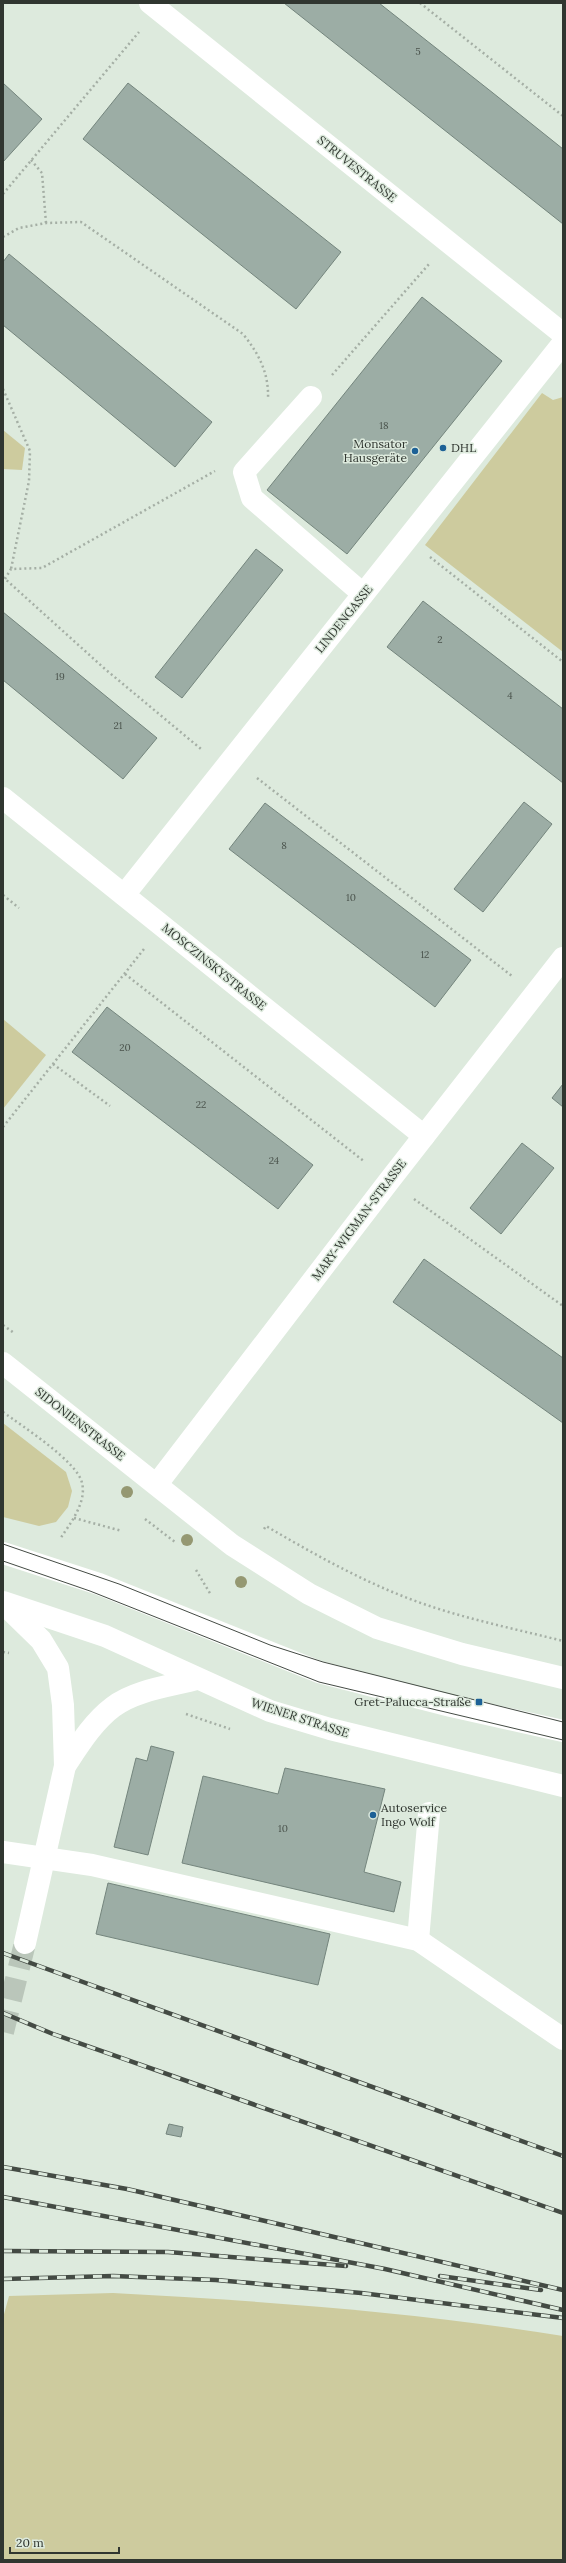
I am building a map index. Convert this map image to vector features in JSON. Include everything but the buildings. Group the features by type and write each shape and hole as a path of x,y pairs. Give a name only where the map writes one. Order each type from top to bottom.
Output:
{"street":[{"name":"STRUVESTRASSE","path":"154,6 563,334"},
{"name":"LINDENGASSE","path":"124,896 563,343"},
{"path":"312,398 244,472 252,498 363,594"},
{"name":"MOSCZINSKYSTRASSE","path":"3,798 424,1136"},
{"name":"MARY-WIGMAN-STRASSE","path":"157,1484 389,1181 563,958"},
{"name":"SIDONIENSTRASSE","path":"3,1363 157,1484"},
{"path":"157,1484 241,1551 309,1594 377,1628 462,1654 563,1678"},
{"path":"3,1553 98,1584 319,1672 451,1706 563,1731"},
{"path":"3,1602 41,1640 58,1668 63,1705 65,1766 25,1943"},
{"name":"WIENER STRASSE","path":"3,1602 105,1636 270,1711 330,1729 563,1786"},
{"path":"65,1766 92,1727 113,1706 134,1696 197,1679"},
{"path":"418,1940 429,1813"},
{"path":"3,1852 92,1865 418,1940 563,2039"}],"path":[{"path":"420,3 563,116"},
{"path":"3,194 154,6"},
{"path":"31,160 42,173 46,223"},
{"path":"3,237 19,228 46,223 81,222 243,334 258,353 268,383 267,404"},
{"path":"312,398 448,242"},
{"path":"3,389 30,451 29,481 11,569 4,578 105,669 535,994"},
{"path":"11,569 42,568 222,466"},
{"path":"408,539 563,662"},
{"path":"3,895 19,908"},
{"path":"3,1127 163,926"},
{"path":"125,974 389,1181 563,1306"},
{"path":"53,1064 110,1106"},
{"path":"3,1412 75,1467 82,1483 82,1498 74,1518 58,1542"},
{"path":"74,1518 122,1530"},
{"path":"145,1519 182,1547"},
{"path":"266,1526 310,1552 410,1599 471,1618 563,1641"}],"shaded area":[{"path":"542,393 553,400 563,397 563,652 425,545"},
{"path":"3,430 25,448 22,470 3,469"},
{"path":"3,1019 46,1055 3,1109"},
{"path":"3,1423 66,1472 72,1491 68,1507 56,1522 39,1526 3,1517"},
{"path":"113,2293 339,2308 452,2320 563,2336 563,2560 3,2560 3,2318 9,2296"}],"tunnel":[{"path":"3,2032 25,1943"}],"tram line":[{"path":"3,1544 119,1584 270,1645 323,1662 563,1722"},
{"path":"3,1561 90,1591 319,1682 563,1740"}],"railway":[{"path":"3,1953 563,2156"},
{"path":"3,2013 53,2034 563,2213"},
{"path":"3,2167 127,2189 563,2290"},
{"path":"3,2197 385,2269 563,2310"},
{"path":"3,2251 168,2252 346,2266"},
{"path":"3,2279 113,2276 216,2280 361,2293 563,2318"},
{"path":"440,2276 541,2290"}],"place":[{"name":"DHL","path":"443,448"},
{"name":"Monsator Hausgeräte","path":"415,451"},
{"name":"Gret-Palucca-Straße","path":"479,1702"},
{"name":"Autoservice Ingo Wolf","path":"373,1815"}]}
